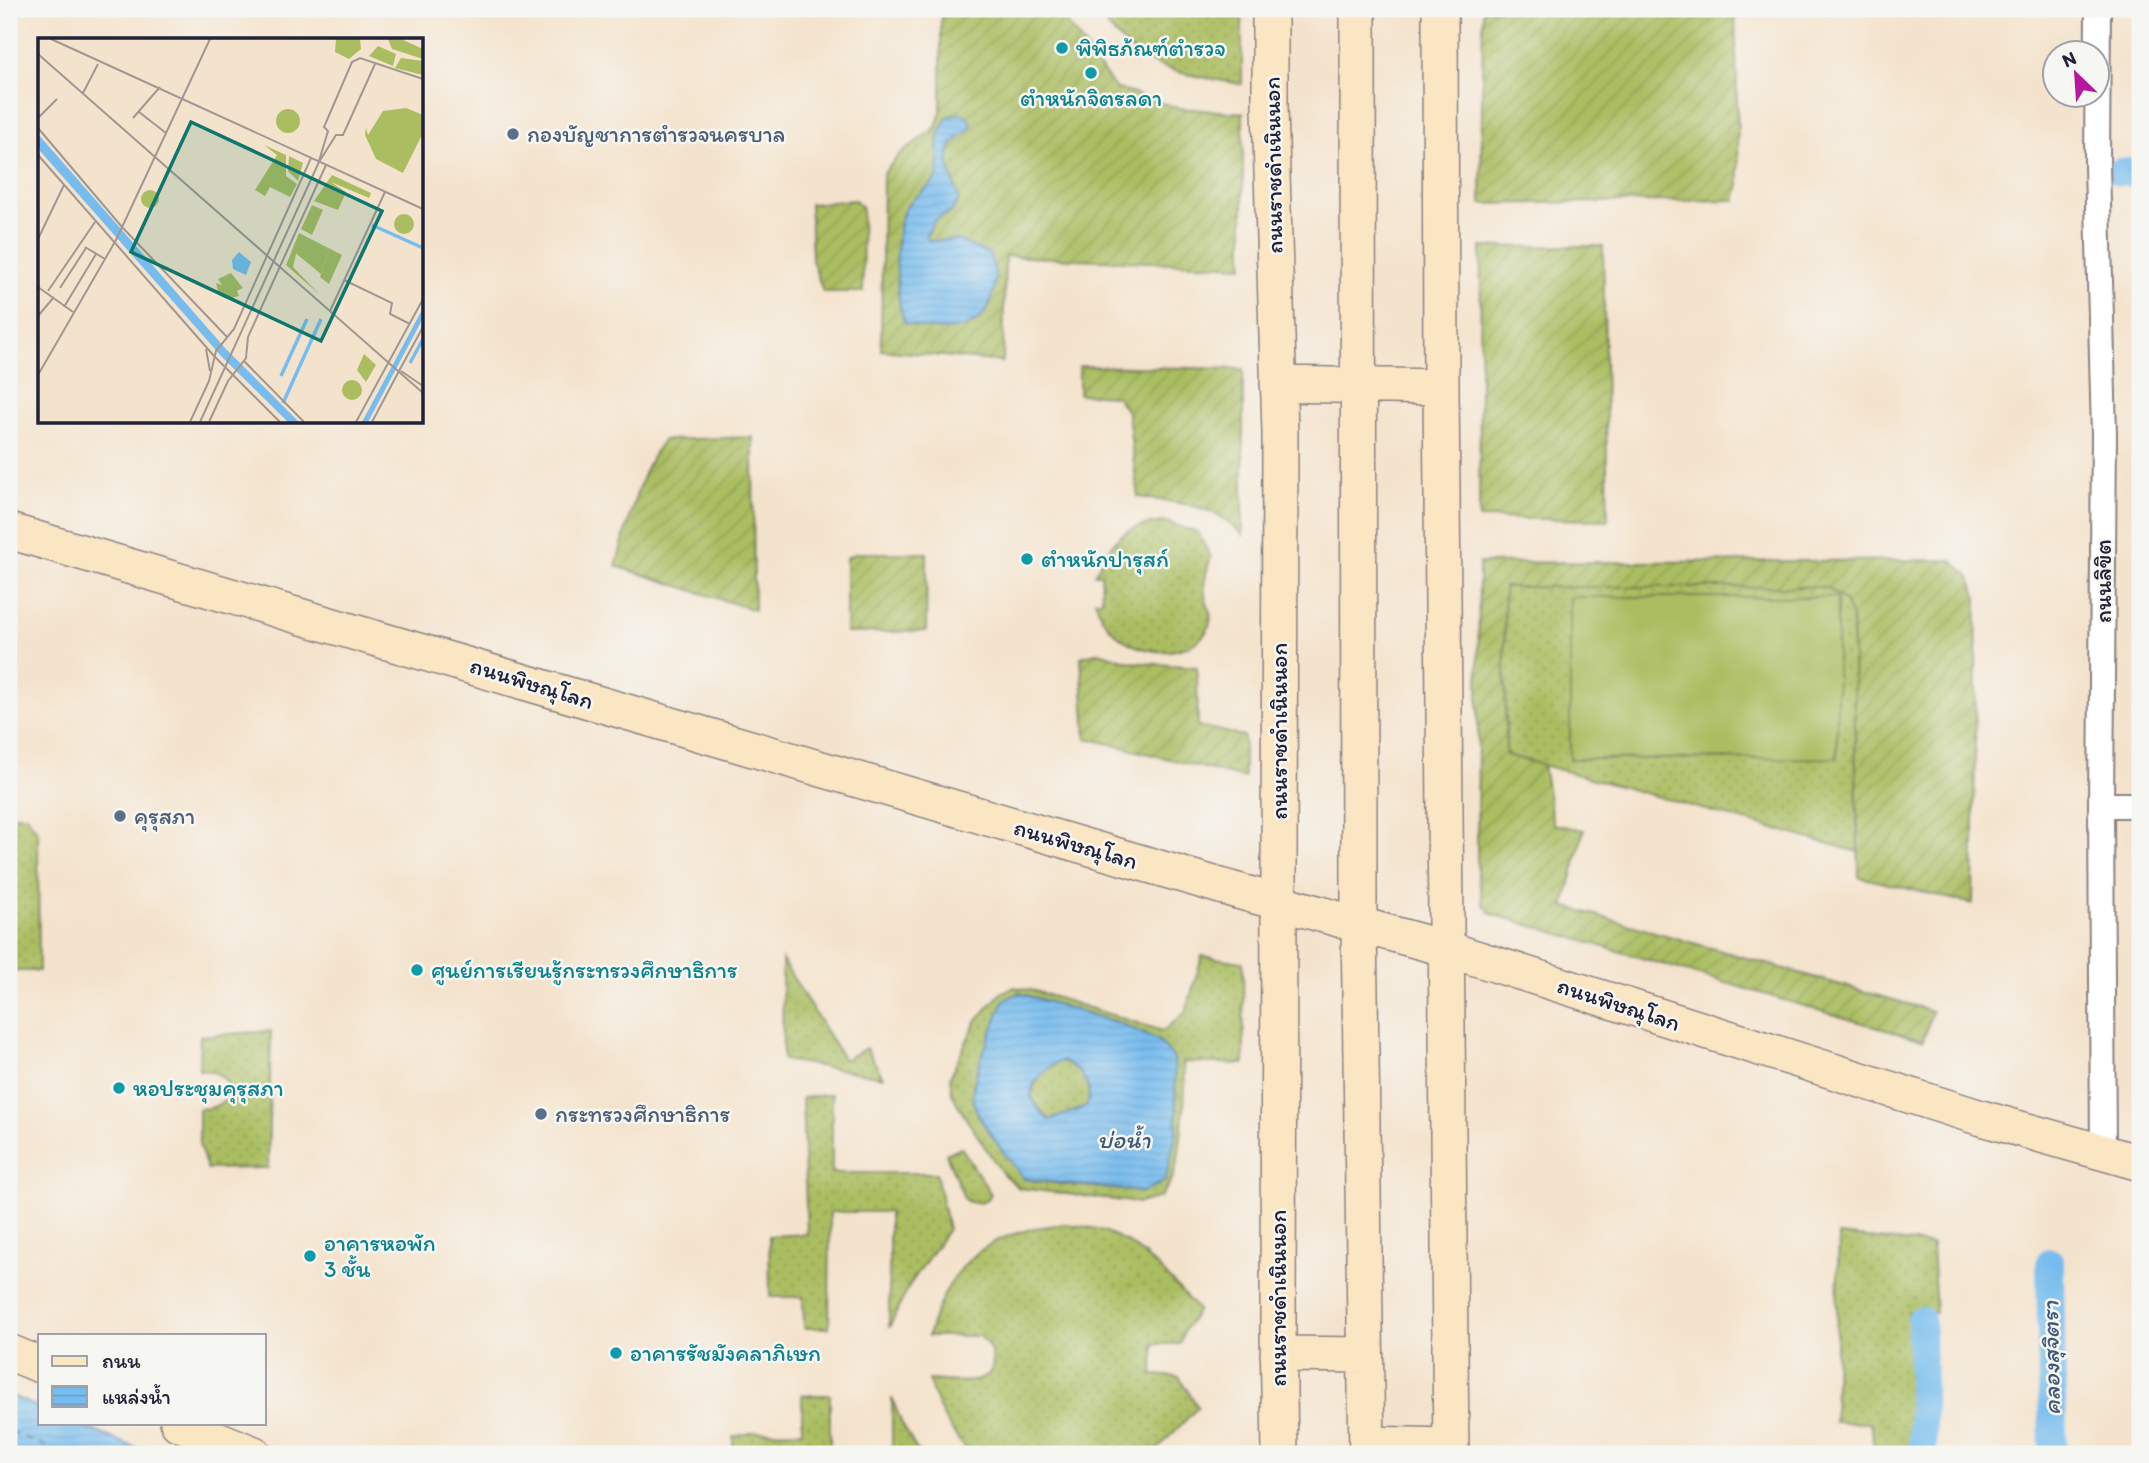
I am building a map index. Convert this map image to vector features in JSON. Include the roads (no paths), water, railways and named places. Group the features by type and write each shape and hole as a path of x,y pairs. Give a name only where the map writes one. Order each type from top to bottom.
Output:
{"main road":[{"name":"ถนนราชดำเนินนอก","path":"1270,9 1270,108 1280,447 1280,1454"},
{"path":"1358,9 1359,925 1367,1449 1451,1450 1440,9"},
{"path":"1278,384 1441,387"},
{"name":"ถนนพิษณุโลก","path":"9,531 1278,903 1447,949 1965,1113 2140,1163"},
{"path":"9,1352 38,1364"},
{"path":"1278,1354 1364,1355"},
{"path":"180,1424 254,1454"}],"street":[{"name":"ถนนลิขิต","path":"2098,9 2097,165 2104,434 2101,805 2103,1153"},
{"path":"2101,805 2140,805"}],"water":[{"path":"960,113 966,115 972,125 956,140 949,154 950,169 959,199 951,212 935,220 926,236 930,241 957,240 989,254 995,286 986,310 978,319 957,329 931,329 905,323 897,281 899,229 907,206 938,175 938,140 947,117"},
{"name":"บ่อน้ำ","path":"1019,993 1119,1023 1158,1040 1174,1058 1177,1130 1165,1181 1143,1192 1024,1179 987,1129 973,1100 979,1065 1004,1000","holes":["1062,1061 1080,1073 1087,1086 1089,1093 1086,1107 1049,1120 1033,1101 1033,1086 1051,1066"]},
{"path":"9,1395 38,1407 38,1424 77,1424 151,1454 9,1454"}],"waterway":[{"path":"2120,172 2140,172"},
{"name":"คลองสุจิตรา","path":"2050,1262 2053,1454"},
{"path":"1921,1320 1923,1454"}],"place":[{"name":"พิพิธภ้ณฑ์ตำรวจ","path":"1062,48"},
{"name":"ตำหนักจิตรลดา","path":"1091,73"},
{"name":"กองบัญชาการตำรวจนครบาล","path":"513,134"},
{"name":"ตำหนักปารุสก์","path":"1027,559"},
{"name":"คุรุสภา","path":"120,816"},
{"name":"ศูนย์การเรียนรู้กระทรวงศึกษาธิการ","path":"417,970"},
{"name":"หอประชุมคุรุสภา","path":"119,1088"},
{"name":"กระทรวงศึกษาธิการ","path":"541,1114"},
{"name":"อาคารหอพัก 3 ชั้น","path":"310,1256"},
{"name":"อาคารรัชมังคลาภิเษก","path":"616,1353"}]}
